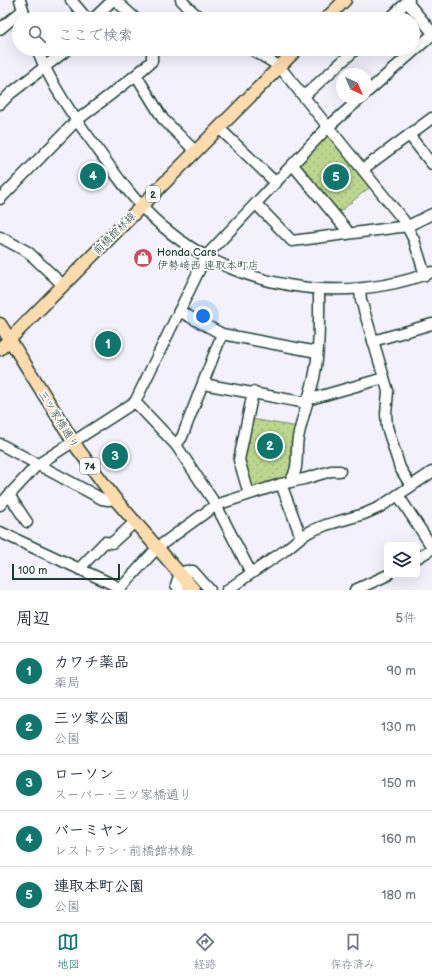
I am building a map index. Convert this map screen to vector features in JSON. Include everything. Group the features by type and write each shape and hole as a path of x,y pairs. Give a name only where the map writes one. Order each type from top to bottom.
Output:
{"main road":[{"path":"333,12 345,0"},
{"name":"前橋館林線","path":"0,349 290,56"},
{"name":"三ツ家橋通り","path":"0,324 72,442 115,498 158,547 185,584"}],"street":[{"path":"71,0 81,12"},
{"path":"101,12 114,0 128,12"},
{"path":"181,0 193,12"},
{"path":"396,12 408,1 417,12"},
{"path":"420,16 432,32"},
{"path":"0,29 12,19"},
{"path":"420,46 432,35"},
{"path":"40,56 56,89 76,121 115,174 141,206 162,226 206,256 258,278 319,290 360,289 396,283 429,274 408,226 304,96 279,67 262,56"},
{"path":"2,99 59,56"},
{"path":"0,199 76,121 152,62 152,56"},
{"path":"304,96 348,56"},
{"path":"372,88 408,56"},
{"path":"136,75 163,119 195,152"},
{"path":"0,505 37,465 135,402 206,256 328,127 354,104"},
{"path":"363,169 410,136 432,118"},
{"path":"219,128 276,183"},
{"path":"410,136 432,164"},
{"path":"293,165 346,229 347,234"},
{"path":"256,204 292,241 408,226 432,214"},
{"path":"0,237 28,252 63,285"},
{"path":"360,289 361,300 388,391 386,414 387,427 400,468 411,486"},
{"path":"286,483 295,476 298,439 314,377 319,338 319,290"},
{"path":"179,311 222,334 317,352"},
{"path":"373,341 432,324"},
{"path":"176,445 182,437 222,334"},
{"path":"203,384 308,401 384,378"},
{"path":"249,494 239,460 253,392"},
{"path":"135,402 176,445 216,505 251,574"},
{"path":"0,444 102,499 108,500 115,498"},
{"path":"0,532 114,585 119,590 158,547 216,505 286,483 331,471 340,471"},
{"path":"227,590 311,531 364,514 380,507 432,472"},
{"path":"286,483 301,537"},
{"path":"9,495 27,522"},
{"path":"398,495 432,548 420,556"},
{"path":"79,569 105,542 112,543 136,521"},
{"path":"185,584 186,571 194,571 210,590"},
{"path":"356,590 384,577"}],"green space":[{"path":"327,134 329,134 371,186 337,214 300,168 299,163"},
{"path":"251,419 298,427 291,476 288,479 254,490 251,488 243,461"}],"place":[{"name":"バーミヤン","path":"93,176"},
{"name":"連取本町公園","path":"336,177"},
{"name":"Honda Cars 伊勢崎西 連取本町店","path":"143,258"},
{"name":"カワチ薬品","path":"108,344"},
{"name":"三ツ家公園","path":"270,446"},
{"name":"ローソン","path":"115,456"}]}
